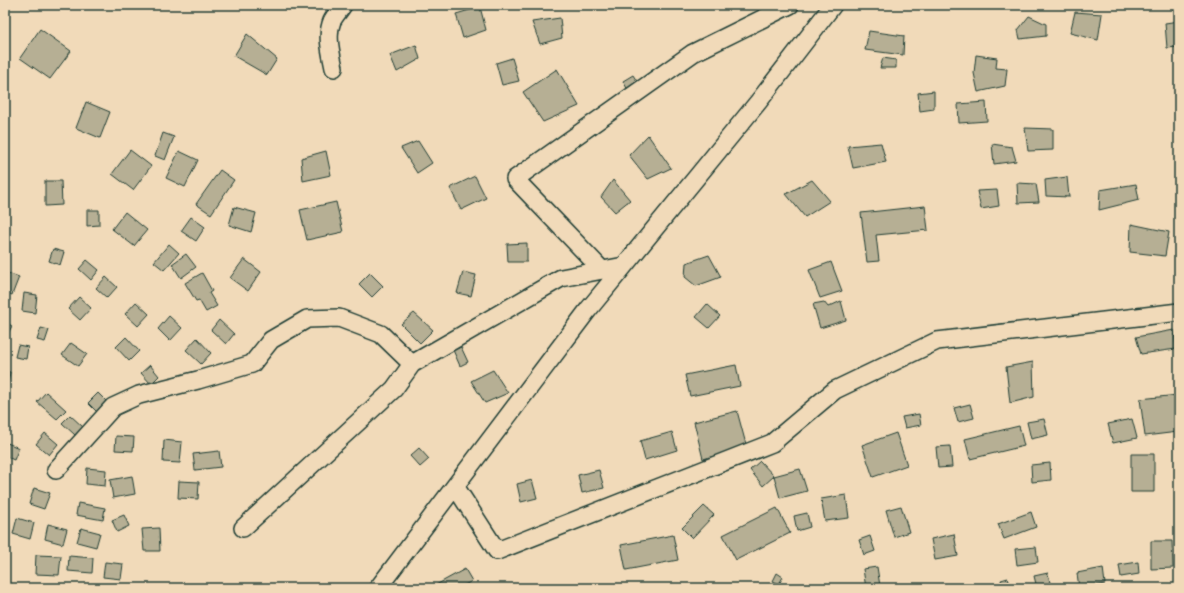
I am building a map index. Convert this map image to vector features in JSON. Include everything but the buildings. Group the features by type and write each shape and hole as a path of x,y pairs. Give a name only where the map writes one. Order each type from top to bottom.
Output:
{"street":[{"path":"334,68 330,30 332,20 343,5"},
{"path":"602,270 514,179 693,53 790,5"},
{"path":"378,588 588,310 759,101 833,5"},
{"path":"243,528 394,389 412,364 561,278 624,266"},
{"path":"456,486 498,551 772,444 835,390 937,341 1179,312"},
{"path":"56,470 113,407 139,395 252,364 271,340 307,319 339,318 381,334 412,364"}]}
